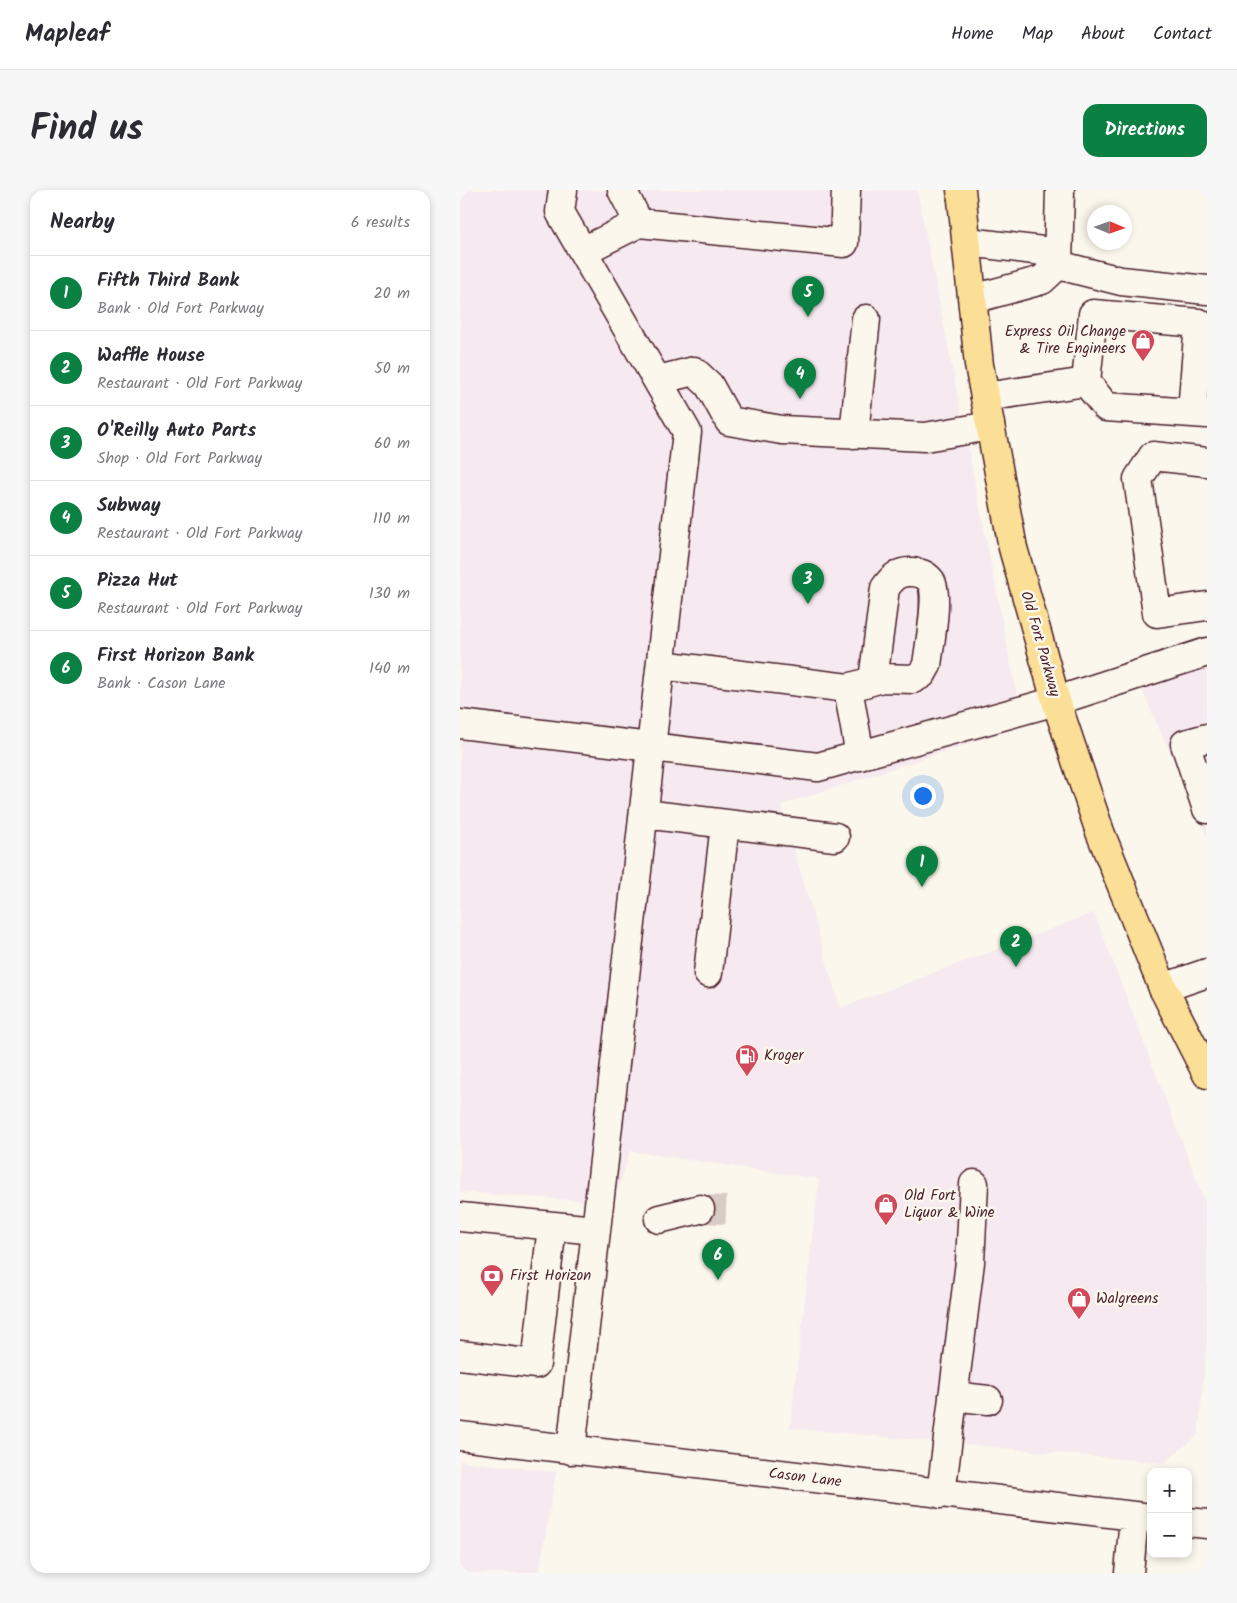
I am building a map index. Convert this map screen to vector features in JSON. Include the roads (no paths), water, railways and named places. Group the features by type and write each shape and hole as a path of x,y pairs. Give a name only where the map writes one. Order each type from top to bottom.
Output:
{"main road":[{"name":"Old Fort Parkway","path":"961,190 968,242 979,366 1013,548 1056,702 1100,832 1163,988 1207,1074"}],"street":[{"path":"563,190 560,212 687,432 571,1450"},
{"path":"622,190 639,224"},
{"path":"583,251 639,224 844,243 846,190"},
{"path":"973,298 1042,280 1058,266 1060,190"},
{"path":"968,242 1043,251 1058,266 1121,281 1207,290"},
{"path":"1092,314 1199,323 1199,413 1106,407 1086,382 1092,314"},
{"path":"854,434 866,319"},
{"path":"658,380 694,371 709,385 729,421 782,430 925,437 990,426"},
{"path":"985,397 1086,382"},
{"path":"1207,462 1152,456 1138,479 1157,613 1207,606"},
{"path":"460,724 818,767 1056,702 1207,652"},
{"path":"661,665 861,684 860,756"},
{"path":"1207,738 1185,744 1207,809"},
{"path":"644,814 835,837"},
{"path":"708,973 725,824"},
{"path":"1163,988 1207,973"},
{"path":"941,1494 970,1262 974,1184"},
{"path":"659,1219 700,1209"},
{"path":"460,1217 596,1230"},
{"path":"460,1355 536,1364 552,1226"},
{"path":"953,1396 988,1400"},
{"name":"Cason Lane","path":"460,1436 1142,1518"},
{"path":"1129,1573 1142,1518"},
{"path":"1192,1522 1207,1524"}],"tunnel":[{"path":"700,1209 726,1210"}],"place":[{"name":"Pizza Hut","path":"808,317"},
{"name":"Express Oil Change & Tire Engineers","path":"1143,362"},
{"name":"Subway","path":"800,399"},
{"name":"O'Reilly Auto Parts","path":"808,604"},
{"name":"Fifth Third Bank","path":"922,887"},
{"name":"Waffle House","path":"1016,967"},
{"name":"Kroger","path":"747,1077"},
{"name":"Old Fort Liquor & Wine","path":"886,1226"},
{"name":"First Horizon Bank","path":"718,1280"},
{"name":"First Horizon","path":"492,1297"},
{"name":"Walgreens","path":"1079,1320"}]}
